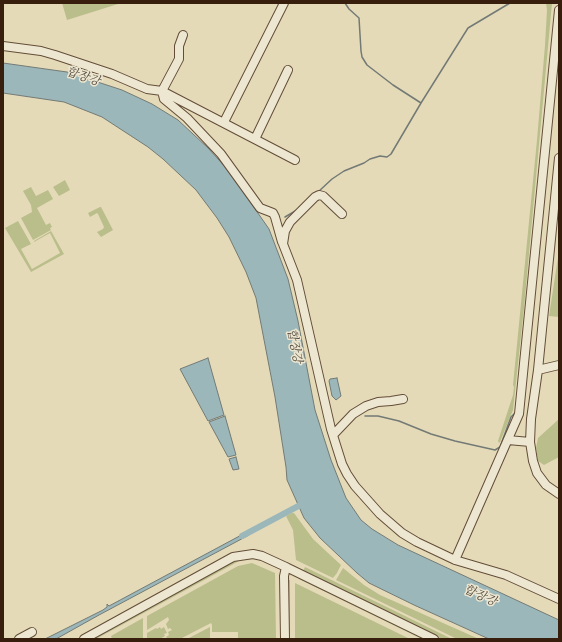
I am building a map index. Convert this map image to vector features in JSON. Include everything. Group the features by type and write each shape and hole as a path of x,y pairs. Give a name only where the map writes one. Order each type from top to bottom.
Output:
{"street":[{"path":"224,122 284,3"},
{"path":"455,560 519,414 559,10"},
{"path":"182,35 179,46 179,59 162,91 164,99 188,118 221,154 260,208 273,213 275,217 283,244 297,280 333,435 342,464 355,486 380,514 398,530 417,542 455,560 506,575 559,599"},
{"path":"3,46 55,54 112,74 147,89 162,91 295,160"},
{"path":"255,139 288,70"},
{"path":"559,158 538,370 531,419 530,442 533,461 537,472 546,485 559,494"},
{"path":"283,244 285,231 290,222 315,197 320,195 323,196 342,214"},
{"path":"538,370 559,365"},
{"path":"333,435 352,414 366,406 378,402 403,399"},
{"path":"508,440 530,442"},
{"path":"84,639 233,557 253,554 262,556 286,567 434,639"},
{"path":"285,639 284,576 286,567"},
{"path":"19,639 32,632"}],"green space":[{"path":"62,3 118,3 118,4 67,20"},
{"path":"546,3 552,3 524,308 513,410 499,443 498,441 513,395 514,387 545,45"},
{"path":"65,180 70,190 59,196 53,187"},
{"path":"31,187 36,196 48,190 53,199 37,208 46,225 50,223 52,227 50,228 51,230 33,240 21,218 32,212 31,205 23,191"},
{"path":"100,207 113,230 101,237 97,232 104,227 98,214 97,213 90,217 88,213"},
{"path":"18,221 31,244 21,249 32,269 60,253 50,233 34,242 51,231 64,254 31,272 5,228"},
{"path":"559,251 559,317 549,316"},
{"path":"559,419 559,457 544,465 538,461 536,448 538,438"},
{"path":"294,513 313,539 341,565 333,578 296,560 293,530 286,516"},
{"path":"244,558 257,558 281,570 257,559 241,560 96,639 92,639 234,561"},
{"path":"252,563 275,573 276,639 238,639 238,632 212,632 211,623 180,639 168,639 166,637 169,635 168,632 172,630 170,628 168,629 166,624 169,620 168,617 147,630 147,616 238,566"},
{"path":"305,567 452,639 441,639 303,571"},
{"path":"343,568 364,585 380,595 479,639 457,639 336,580"},
{"path":"300,577 426,639 422,639 299,579"},
{"path":"288,580 290,580 290,639 288,639"},
{"path":"295,583 410,639 295,639"},
{"path":"143,618 143,639 112,639 111,636"},
{"path":"160,627 161,629 164,627 167,633 164,634 165,636 160,639 147,639 147,633"},
{"path":"210,627 210,639 187,639"}],"water":[{"name":"합장강","path":"3,63 67,72 122,90 152,104 178,120 208,148 228,170 269,229 288,279 298,321 315,410 331,460 346,498 361,520 372,529 398,545 559,620 559,639 489,639 369,583 320,538 304,518 287,480 275,397 256,298 246,272 229,237 217,218 196,190 163,159 148,147 102,117 64,102 3,93"},
{"path":"208,358 224,415 208,421 180,369"},
{"path":"337,378 341,396 336,400 332,396 329,381 330,379"},
{"path":"225,416 236,455 228,457 209,422"},
{"path":"236,457 239,469 233,470 229,459"},
{"path":"247,532 249,535 56,639 45,639 103,610 107,607 107,604 109,606"}],"waterway":[{"path":"345,3 359,18 362,57 367,65 393,85 421,103"},
{"path":"318,192 332,179 344,171 370,159 380,156 387,157 391,154 468,28 510,3"},
{"path":"285,217 297,210"},
{"path":"365,416 378,416 399,421 431,434 495,450 500,447 511,417 515,413"},
{"path":"242,536 304,503"}]}
